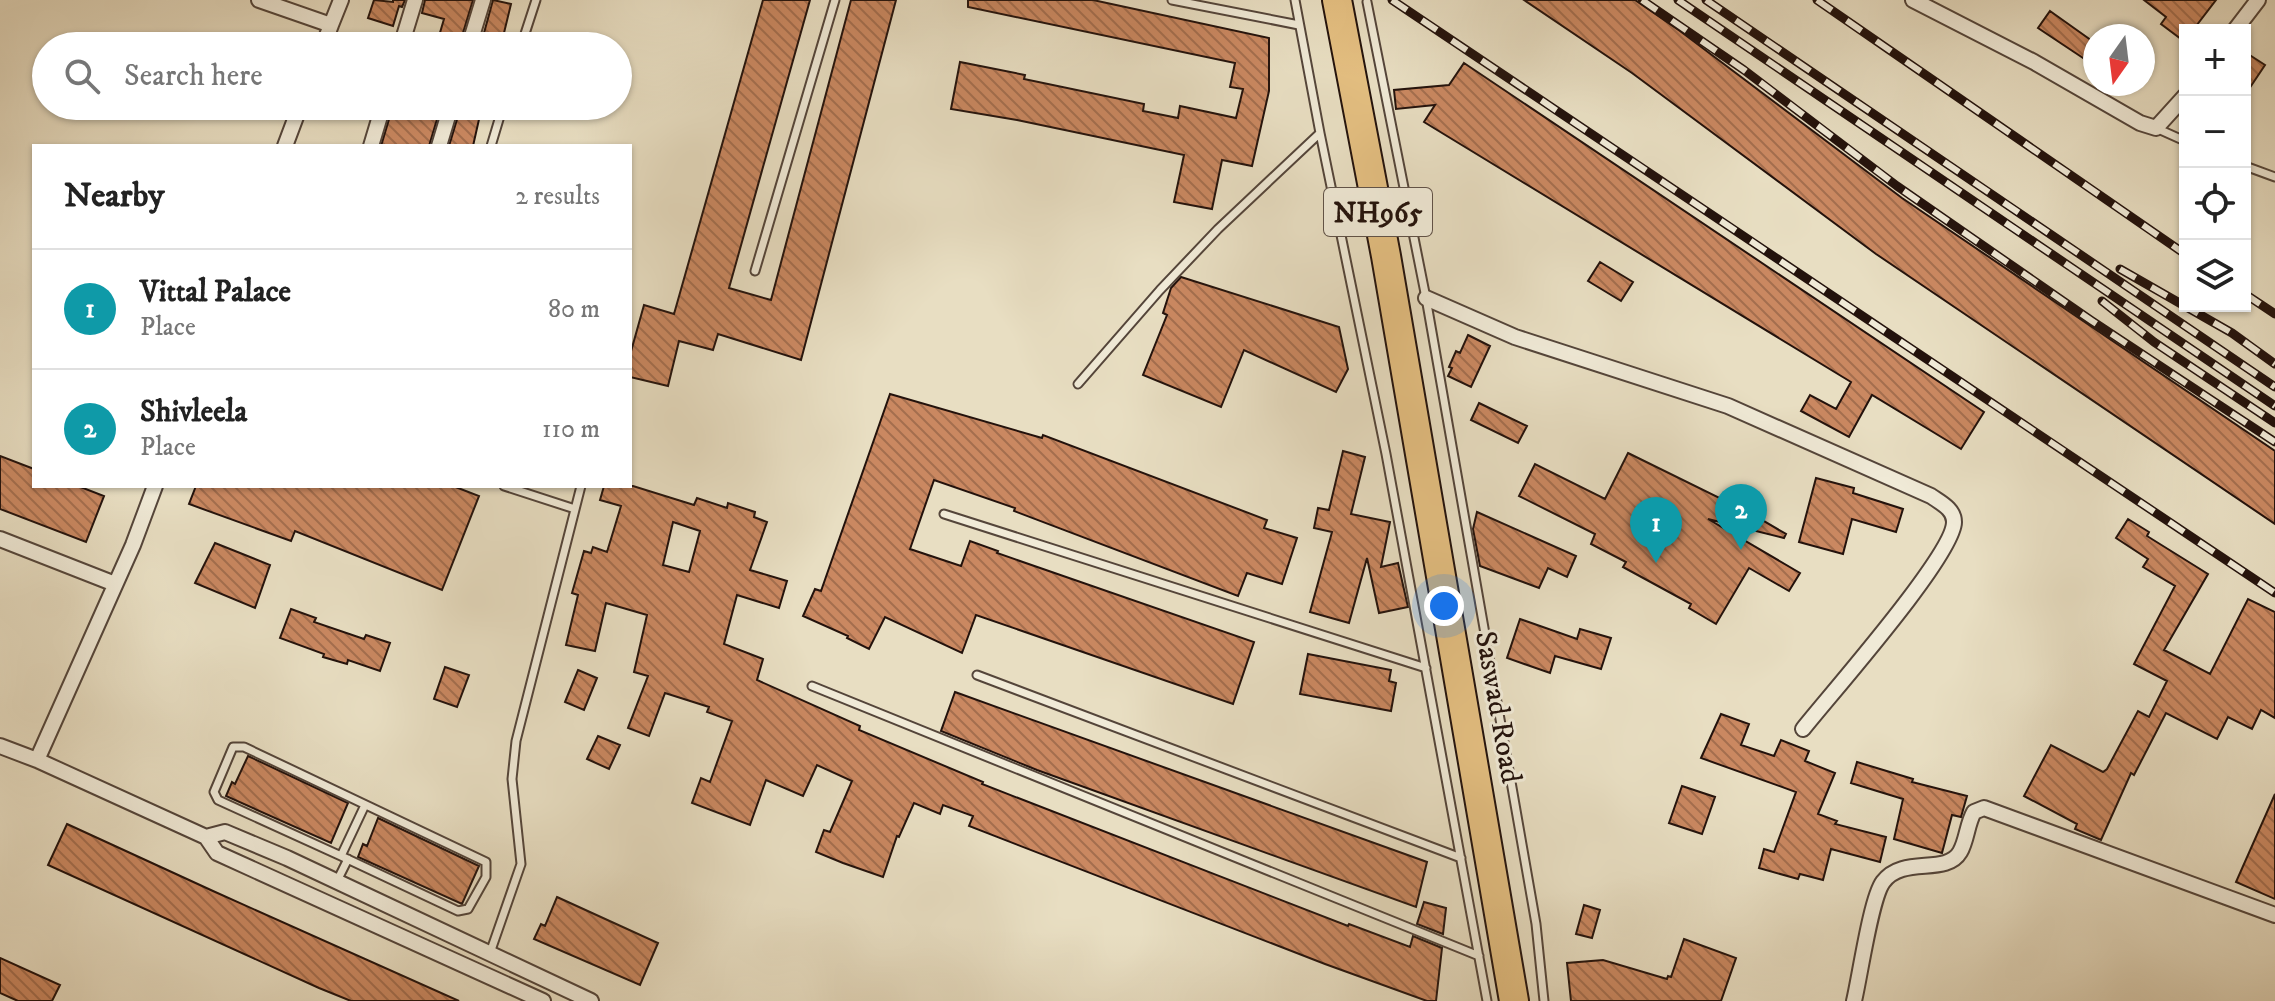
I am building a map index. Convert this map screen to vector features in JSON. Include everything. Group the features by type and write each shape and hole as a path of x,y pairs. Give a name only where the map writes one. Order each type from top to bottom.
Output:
{"highway":[{"name":"Saswad Road","path":"1337,0 1415,424 1514,1001"}],"street":[{"path":"259,0 331,25"},
{"path":"328,32 341,0"},
{"path":"405,32 415,0"},
{"path":"473,32 483,0"},
{"path":"1913,0 2034,62 2118,112 2156,128 2179,103"},
{"path":"2240,24 2258,0"},
{"path":"286,144 295,120"},
{"path":"372,144 379,120"},
{"path":"440,144 447,120"},
{"path":"1426,298 1515,337 1728,406 1931,496 1949,508 1954,521 1951,536 1933,568 1803,729"},
{"path":"37,760 154,488"},
{"path":"0,539 115,584"},
{"path":"0,746 206,837 217,853 543,1001"},
{"path":"1854,1001 1873,911 1884,881 1897,870 1952,861 1960,853 1974,812 1984,808 2275,915"},
{"path":"206,837 225,832 337,881 591,1001"}],"lane":[{"path":"526,32 536,0"},
{"path":"755,271 835,0"},
{"path":"1172,0 1299,25"},
{"path":"1295,0 1386,454 1487,1001"},
{"path":"1367,2 1426,298 1536,924 1544,1001"},
{"path":"492,144 499,120"},
{"path":"2156,128 2179,138"},
{"path":"1078,384 1218,229 1320,133"},
{"path":"2250,168 2275,177"},
{"path":"510,488 575,509"},
{"path":"490,953 521,864 512,779 516,741 580,488"},
{"path":"944,514 1426,668"},
{"path":"977,675 1461,858"},
{"path":"812,686 1479,956"},
{"path":"233,747 244,747 486,862 486,877 468,909 458,911 344,858 218,800 214,792 233,747"},
{"path":"337,881 365,805"}],"building":[{"path":"374,0 405,0 402,7 399,6 393,26 368,18"},
{"path":"425,0 473,0 463,32 440,32 444,19 422,13"},
{"path":"493,0 511,4 504,32 484,32"},
{"path":"763,0 810,0 729,288 771,300 851,0 896,0 801,360 718,334 713,350 679,341 668,386 632,377 632,348 644,305 674,314"},
{"path":"968,0 1093,0 1269,38 1269,91 1252,166 1222,160 1212,209 1174,202 1184,155 951,109 960,62 1144,104 1143,111 1178,118 1180,106 1236,118 1243,89 1230,87 1235,63 968,7"},
{"path":"1524,0 1635,0 1680,31 1902,198 2275,451 2275,524 1876,254 1632,73"},
{"path":"2144,0 2216,0 2198,24 2179,24 2179,38 2161,24 2166,17"},
{"path":"2050,11 2083,34 2083,58 2038,28"},
{"path":"2251,56 2265,65 2251,86"},
{"path":"1464,63 1984,412 1961,449 1872,395 1849,437 1801,411 1810,395 1836,409 1851,382 1424,122 1435,105 1396,109 1394,90 1449,85"},
{"path":"389,120 437,120 430,144 382,144"},
{"path":"457,120 479,120 473,144 450,144"},
{"path":"1600,262 1633,282 1621,301 1588,281"},
{"path":"1181,277 1339,327 1348,369 1336,392 1244,350 1221,407 1143,375 1167,315 1163,313 1171,288"},
{"path":"1468,335 1490,346 1471,387 1448,376 1456,351 1460,353"},
{"path":"890,394 1042,438 1043,435 1267,520 1264,528 1297,538 1282,584 1247,573 1238,596 1014,511 1015,508 934,480 910,549 961,566 970,541 1254,642 1233,704 976,615 962,653 885,617 869,649 803,616 815,589 821,591"},
{"path":"1479,403 1527,426 1518,443 1471,420"},
{"path":"1343,451 1365,457 1351,514 1390,522 1381,567 1398,563 1408,607 1379,613 1367,558 1349,623 1310,612 1332,532 1314,528 1318,508 1329,510"},
{"path":"1628,453 1786,534 1784,538 1708,519 1800,573 1789,591 1749,568 1716,624 1689,608 1691,604 1623,567 1626,562 1591,544 1595,534 1519,496 1535,464 1605,499"},
{"path":"0,456 32,468 32,488 83,488 104,496 86,542 0,509"},
{"path":"1816,478 1854,488 1853,493 1903,509 1896,532 1852,519 1843,554 1799,542"},
{"path":"633,486 694,505 697,498 727,508 728,503 755,512 754,517 767,522 750,570 787,581 779,608 737,595 724,644 763,659 757,680 860,726 859,730 982,784 1348,926 1410,947 1413,936 1442,948 1436,1001 1427,1001 1325,964 969,826 973,816 943,805 940,814 914,803 897,836 883,877 843,863 816,852 824,830 830,832 852,781 817,765 803,796 766,780 750,825 692,803 701,778 710,782 732,721 707,712 709,707 665,693 649,736 628,728 648,676 634,672 647,615 606,603 595,651 566,645 578,595 572,593 584,551 591,553 593,547 607,552 621,506 600,500 603,488","holes":["673,522 700,531 689,572 663,565"]},
{"path":"195,488 458,488 479,496 442,590 295,531 291,541 189,504"},
{"path":"1477,512 1576,556 1567,577 1548,568 1539,588 1480,566 1473,529"},
{"path":"2128,519 2149,532 2147,536 2208,574 2164,650 2210,674 2248,599 2275,612 2275,718 2261,710 2252,729 2228,717 2217,739 2166,713 2134,775 2131,773 2101,840 2075,829 2077,824 2024,796 2051,745 2103,772 2107,769 2138,711 2149,717 2167,681 2134,664 2175,586 2143,567 2148,559 2116,538"},
{"path":"215,543 270,565 255,608 195,583"},
{"path":"291,609 316,618 314,622 364,639 366,635 390,643 380,671 348,660 347,664 323,657 324,654 280,638"},
{"path":"1520,619 1577,639 1580,629 1611,638 1601,669 1555,656 1550,673 1507,658"},
{"path":"1308,654 1391,670 1389,681 1396,683 1391,711 1300,694"},
{"path":"445,667 469,675 457,707 434,699"},
{"path":"578,670 597,678 584,710 565,702"},
{"path":"955,692 1427,862 1416,907 1037,770 941,731"},
{"path":"1721,714 1749,724 1741,745 1774,756 1781,740 1809,751 1805,761 1835,773 1818,814 1837,821 1835,824 1886,837 1880,862 1831,849 1823,880 1800,874 1798,879 1759,868 1764,849 1774,852 1796,792 1701,758"},
{"path":"598,736 620,745 609,769 587,759"},
{"path":"248,756 348,803 331,843 226,796"},
{"path":"1857,762 1913,779 1912,782 1967,796 1961,817 1952,815 1942,853 1894,839 1903,799 1851,783"},
{"path":"1682,786 1715,797 1702,834 1669,823"},
{"path":"2275,794 2275,899 2236,882"},
{"path":"378,818 479,866 462,904 358,857 363,844 367,846"},
{"path":"67,824 459,1001 351,1001 319,988 48,865"},
{"path":"557,897 658,943 640,985 534,939 541,924 545,926"},
{"path":"1424,902 1446,908 1443,934 1417,924"},
{"path":"1584,905 1600,910 1592,938 1576,934"},
{"path":"1684,939 1736,958 1721,1001 1571,1001 1567,963 1603,960 1667,979 1671,977"},
{"path":"0,958 60,985 52,1001 18,1001 0,993"}],"railway":[{"path":"1392,0 2275,593"},
{"path":"1642,0 1744,70 1897,186 2092,321 2275,442"},
{"path":"1678,0 2275,406"},
{"path":"1706,0 2275,387"},
{"path":"1817,0 2179,250"},
{"path":"2120,269 2232,333 2275,364"},
{"path":"2251,298 2275,314"},
{"path":"2102,301 2154,342 2275,423"}],"place":[{"name":"Shivleela","path":"1741,550"},
{"name":"Vittal Palace","path":"1656,563"}]}
